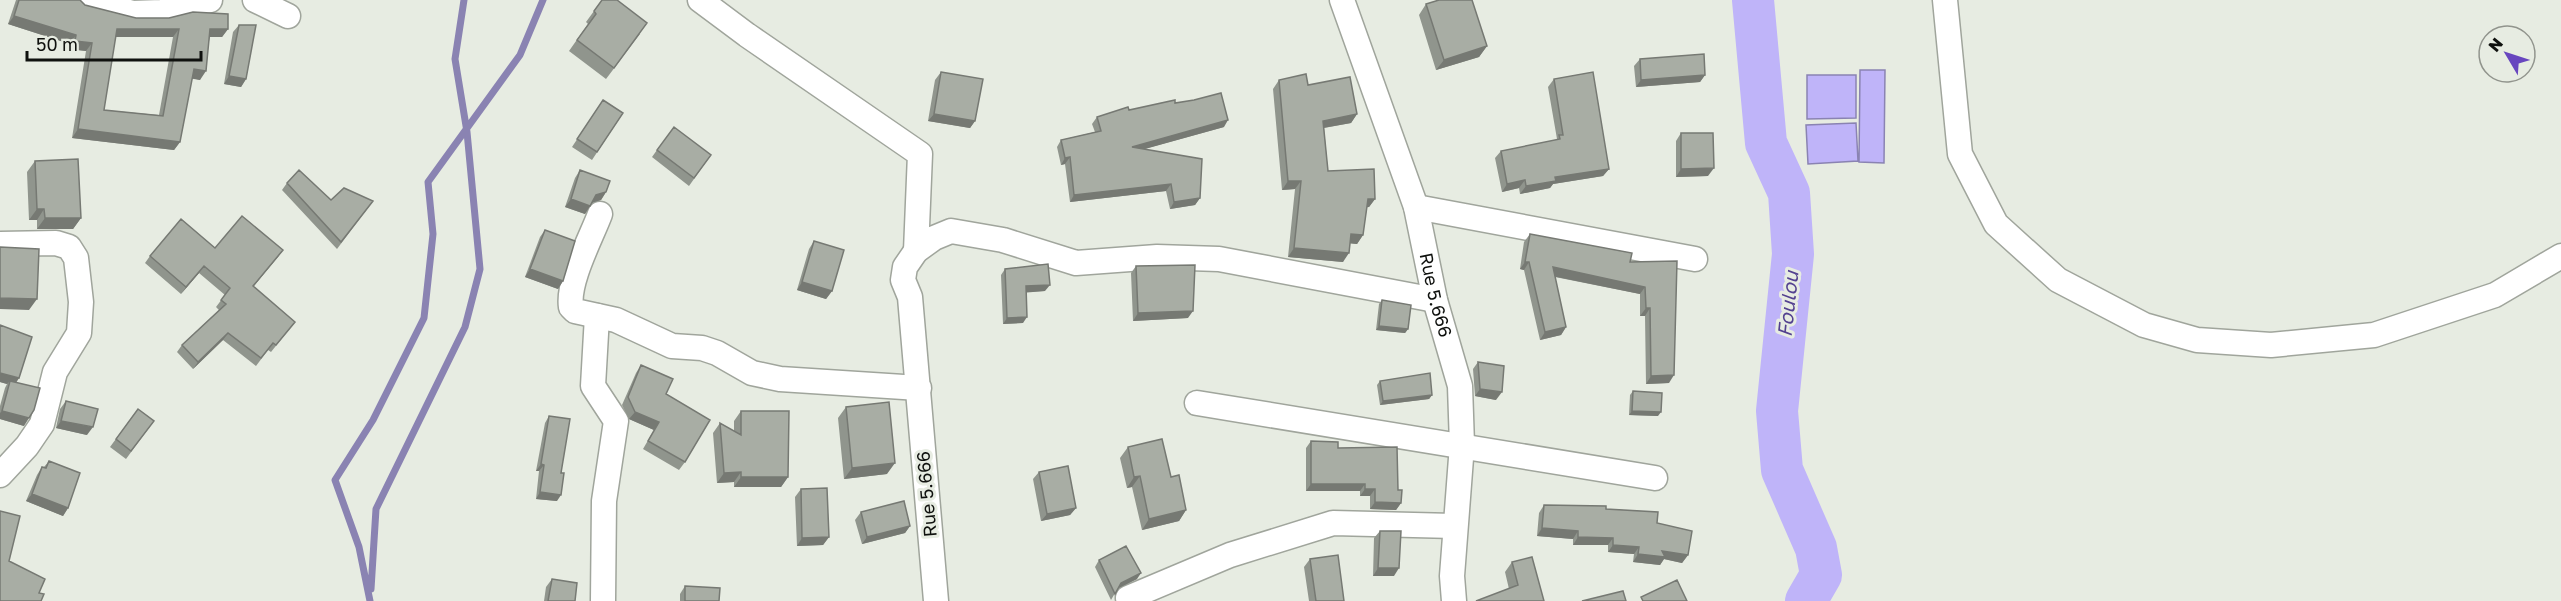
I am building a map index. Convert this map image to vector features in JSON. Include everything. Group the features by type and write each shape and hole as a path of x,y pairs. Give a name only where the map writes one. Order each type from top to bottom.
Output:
{"street":[{"path":"83,0 133,13 162,12 210,0"},
{"path":"255,0 288,16"},
{"path":"700,0 920,154 916,251"},
{"name":"Rue 5.666","path":"1342,0 1416,207 1435,300 1460,386 1462,445 1454,525 1452,576 1454,601"},
{"path":"1945,0 1960,153 1996,224 2058,280 2144,325 2198,340 2271,345 2374,335 2495,295 2561,256"},
{"path":"1416,207 1695,259"},
{"path":"600,214 569,299 575,311 633,326 672,346 702,348 717,353 752,373 780,379 919,388"},
{"path":"916,251 933,238 951,231 1004,240 1076,263 1157,257 1219,259 1435,300"},
{"path":"0,243 56,243 69,247 76,258 81,302 79,333 55,372 42,424 27,446 0,475"},
{"name":"Rue 5.666","path":"916,251 904,267 903,280 910,297 936,601"},
{"path":"597,316 593,386 616,421 604,501 603,601"},
{"path":"1197,403 1655,478"},
{"path":"1128,598 1230,555 1333,523 1454,525"}],"shaded area":[{"path":"1860,70 1885,70 1884,163 1859,162"},
{"path":"1807,75 1856,75 1856,118 1807,119"},
{"path":"1856,123 1858,161 1808,164 1806,125"}],"building":[{"path":"19,0 80,0 85,5 136,18 169,18 193,12 228,14 228,29 210,29 206,71 194,69 180,142 78,129 92,43 75,41 76,35 14,16","holes":["117,29 179,29 163,116 104,110"]},
{"path":"602,0 617,0 647,23 614,68 577,40 596,14 594,11"},
{"path":"1439,0 1472,0 1487,46 1444,60 1426,4"},
{"path":"239,25 256,25 246,79 229,76"},
{"path":"1704,54 1705,75 1641,80 1640,59"},
{"path":"941,72 983,79 975,121 934,114"},
{"path":"1593,72 1609,169 1555,177 1556,181 1526,186 1525,180 1507,184 1501,151 1560,139 1559,135 1563,135 1554,79"},
{"path":"1306,74 1308,85 1350,77 1357,114 1323,121 1328,171 1374,169 1375,199 1368,199 1363,235 1351,234 1349,253 1294,248 1301,181 1288,181 1279,80"},
{"path":"1221,93 1228,120 1132,147 1202,159 1200,198 1174,202 1171,184 1074,195 1070,157 1065,158 1061,140 1101,131 1097,117 1128,107 1129,110 1175,100 1175,103 1194,100"},
{"path":"603,100 623,113 597,152 577,139"},
{"path":"674,127 711,155 694,178 657,150"},
{"path":"1681,133 1713,133 1714,168 1681,169"},
{"path":"78,159 81,218 45,218 44,209 37,209 35,161"},
{"path":"299,170 331,200 344,188 373,201 341,242 287,183"},
{"path":"580,170 610,181 606,192 596,195 590,206 571,199"},
{"path":"242,216 283,250 253,286 295,322 276,345 273,343 261,358 228,333 198,362 182,345 226,304 221,300 230,288 204,266 186,287 150,256 181,219 215,248"},
{"path":"545,230 575,241 563,281 530,269"},
{"path":"1530,234 1632,253 1630,262 1677,261 1674,375 1651,376 1650,308 1646,308 1645,287 1553,267 1566,327 1545,332 1529,262 1525,262"},
{"path":"814,241 844,250 832,291 802,282"},
{"path":"0,247 39,249 37,299 0,298"},
{"path":"1048,264 1050,285 1026,286 1027,317 1007,318 1005,269"},
{"path":"1195,265 1193,311 1138,313 1136,266"},
{"path":"1382,300 1411,305 1408,329 1379,326"},
{"path":"0,325 32,337 19,378 0,373"},
{"path":"1478,362 1504,366 1502,392 1480,389"},
{"path":"641,365 673,379 666,394 710,420 685,462 648,441 659,422 635,412 628,397"},
{"path":"1430,373 1432,395 1383,401 1380,381"},
{"path":"10,381 40,388 34,410 29,418 2,411"},
{"path":"1633,391 1662,393 1661,412 1632,411"},
{"path":"66,401 98,409 93,427 61,421"},
{"path":"889,402 895,463 852,468 846,407"},
{"path":"138,409 154,421 131,451 116,439"},
{"path":"741,411 789,411 788,477 741,477 741,472 724,473 720,423 741,435"},
{"path":"549,416 570,419 561,473 564,473 561,495 540,492 544,465 541,464"},
{"path":"1162,439 1171,477 1179,475 1186,510 1149,519 1140,476 1134,477 1128,447"},
{"path":"1311,441 1338,442 1338,448 1397,447 1398,490 1402,490 1401,503 1375,502 1375,489 1365,489 1365,484 1311,484"},
{"path":"49,461 80,473 68,508 32,494 42,467 46,468"},
{"path":"1068,466 1076,508 1047,514 1039,472"},
{"path":"827,488 829,537 802,538 801,489"},
{"path":"904,501 910,526 867,537 861,512"},
{"path":"1544,505 1606,506 1606,509 1658,512 1657,523 1692,531 1688,555 1662,551 1665,557 1638,554 1639,547 1613,545 1613,538 1578,537 1578,531 1542,528"},
{"path":"0,511 20,516 9,561 45,579 39,593 44,594 41,601 0,601"},
{"path":"1380,531 1401,531 1399,568 1378,568"},
{"path":"1126,546 1141,573 1121,583 1115,594 1099,560"},
{"path":"1338,555 1344,601 1316,601 1310,559"},
{"path":"1532,557 1544,601 1476,601 1518,585 1512,562"},
{"path":"552,579 577,583 575,601 548,601"},
{"path":"1677,580 1687,601 1643,601 1641,597"},
{"path":"685,586 720,588 719,601 685,601"},
{"path":"1623,591 1626,601 1582,601"}],"waterway":[{"path":"371,589 376,509 465,327 480,269 467,132 455,59 464,0"},
{"path":"370,601 359,547 335,480 373,420 424,318 433,234 428,182 520,55 543,0"},
{"name":"Foulou","path":"1753,0 1766,143 1789,193 1793,254 1777,411 1782,470 1816,548 1821,575 1806,601"}]}
